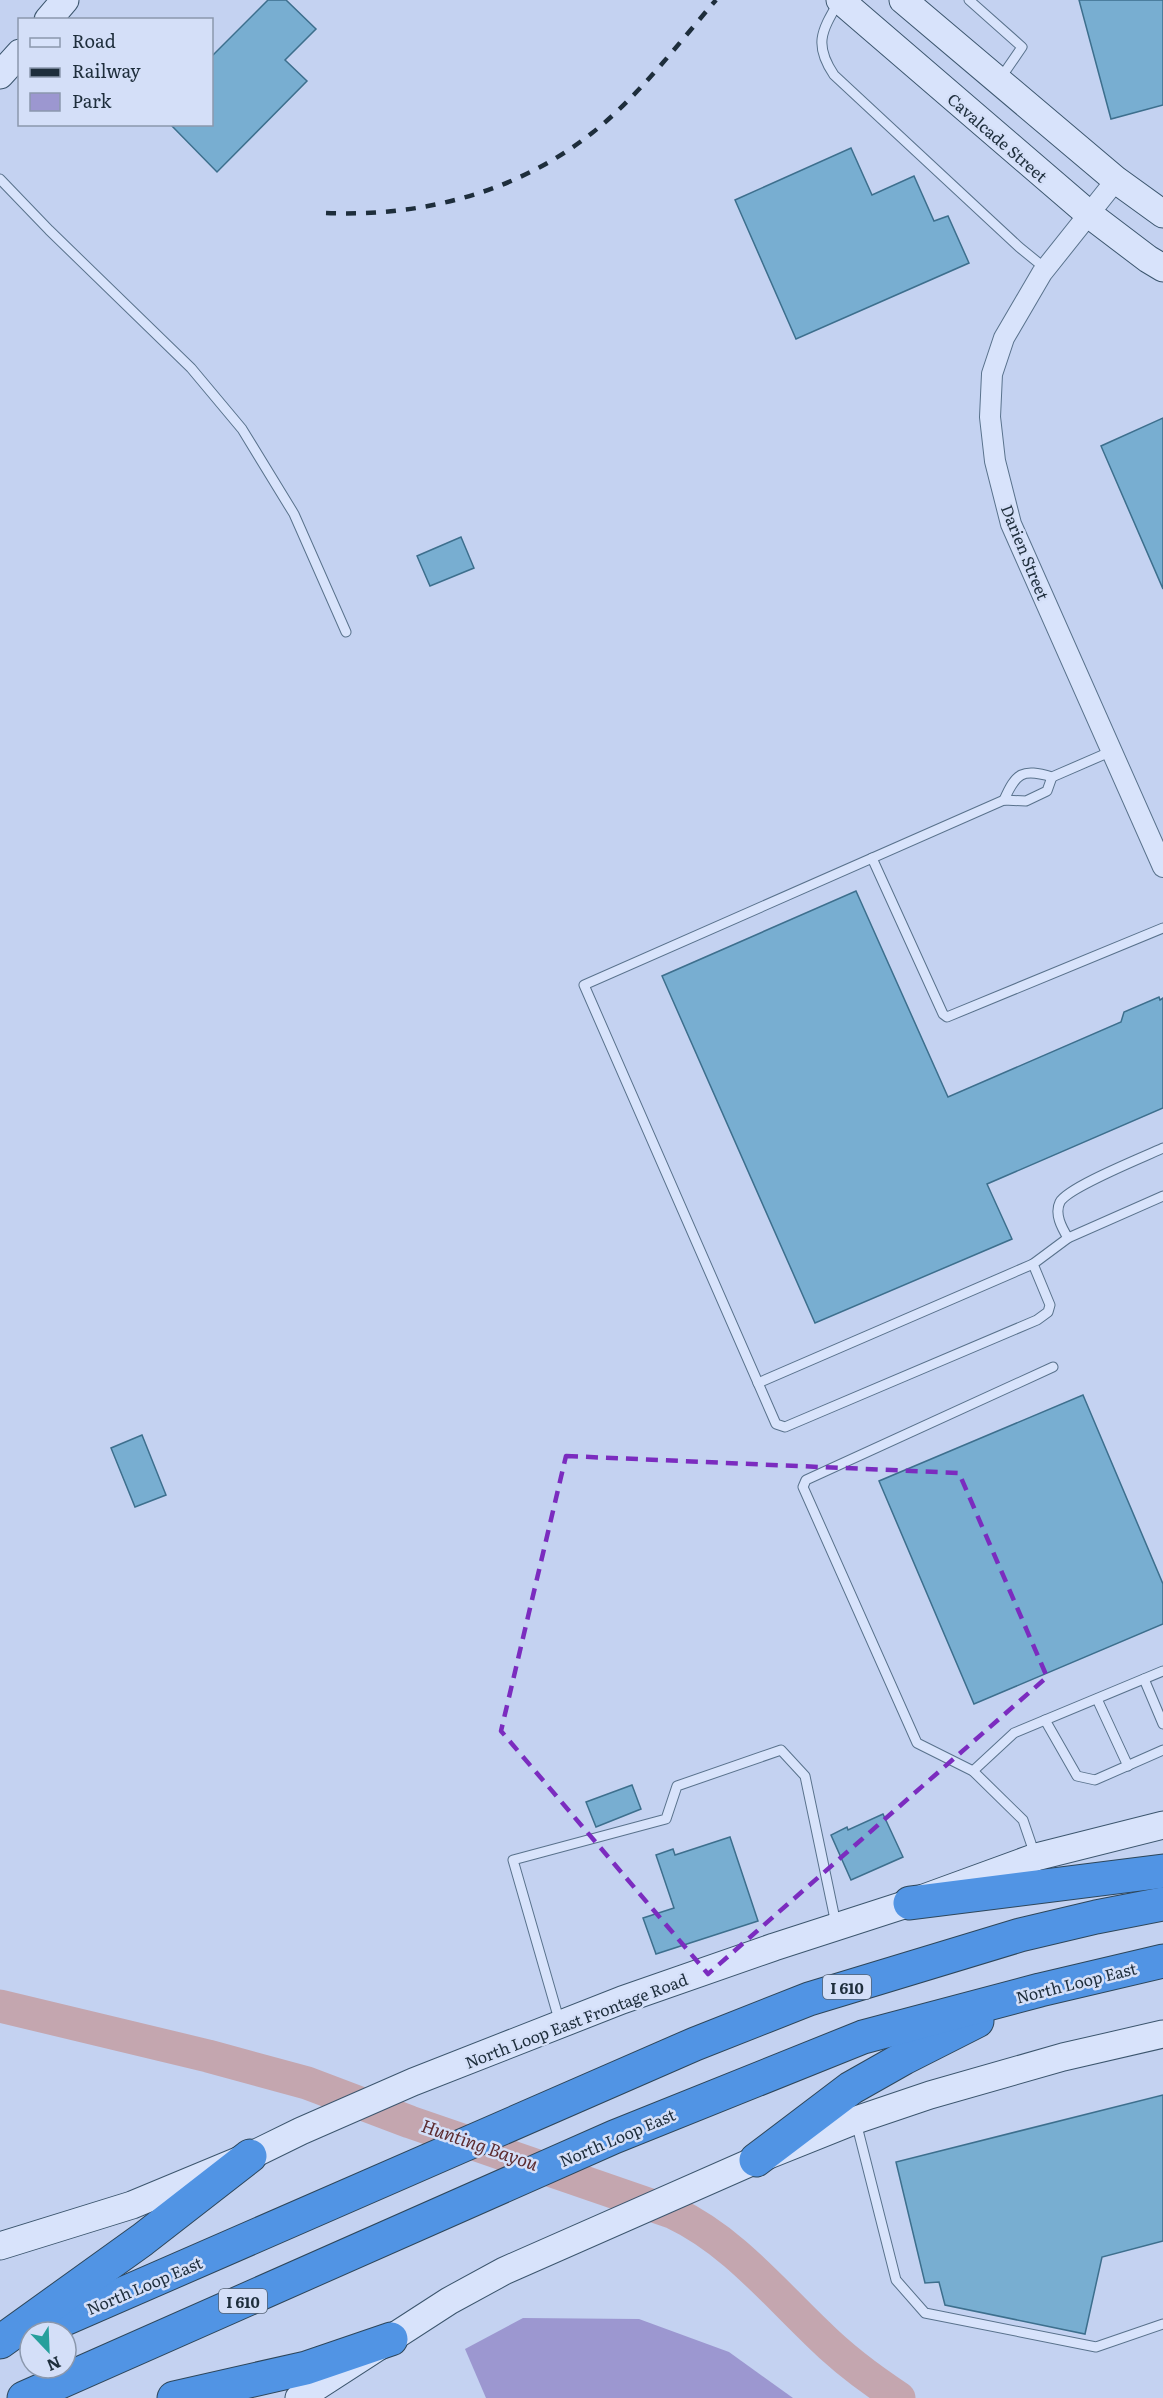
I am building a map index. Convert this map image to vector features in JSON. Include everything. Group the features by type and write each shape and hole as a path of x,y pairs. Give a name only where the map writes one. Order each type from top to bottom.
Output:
{"highway":[{"path":"910,1903 1163,1871"},
{"name":"North Loop East","path":"62,2320 391,2179 695,2044 809,1999 1020,1935 1163,1904"},
{"name":"North Loop East","path":"24,2398 614,2137 863,2037 1040,1990 1163,1961"},
{"path":"756,2160 852,2088 904,2058 1040,1990"},
{"path":"0,2342 142,2240 250,2156"},
{"path":"0,2347 18,2339"},
{"path":"174,2398 306,2368 391,2339"}],"main road":[{"path":"50,18 65,0"},
{"name":"Cavalcade Street","path":"839,0 1090,216 1163,268"},
{"path":"903,0 1116,180 1163,214"},
{"path":"0,75 18,55"},
{"name":"North Loop East Frontage Road","path":"0,2246 132,2205 250,2156 413,2082 622,2000 836,1926 910,1903 1036,1857 1163,1825"},
{"path":"300,2398 449,2301 504,2271 756,2160 856,2120 930,2095 1063,2057 1163,2034"}],"street":[{"name":"Darien Street","path":"1116,180 1090,216 1046,268 1004,338 992,375 990,417 995,461 1011,524 1163,867"}],"lane":[{"path":"839,0 825,28 821,49 825,62 834,75 1019,247 1046,268"},
{"path":"969,0 1022,47 998,81"},
{"path":"0,179 57,239 191,368 242,429 294,514 346,632"},
{"path":"1005,800 1013,780 1024,774 1036,772 1052,777 1112,752"},
{"path":"1033,1264 1050,1305 1048,1312 1037,1320 784,1427 776,1424 584,985 1005,800 1026,801 1047,791 1052,777"},
{"path":"872,858 943,1014 947,1017 1163,928"},
{"path":"1068,1238 1060,1223 1058,1211 1061,1201 1076,1189 1163,1148"},
{"path":"758,1383 1033,1264 1068,1238 1163,1196"},
{"path":"1036,1857 1023,1820 973,1771 917,1743 803,1487 806,1480 1053,1367"},
{"path":"973,1771 1014,1733 1163,1671"},
{"path":"1144,1679 1163,1724"},
{"path":"1096,1699 1128,1766"},
{"path":"1045,1720 1077,1776 1095,1780 1163,1750"},
{"path":"560,2024 513,1860 666,1819 677,1786 781,1750 805,1776 836,1926"},
{"path":"856,2120 896,2280 925,2313 1096,2347 1163,2324"}],"highlighted area":[{"path":"566,1456 959,1473 1047,1677 708,1974 501,1731"}],"green space":[{"path":"523,2318 639,2319 729,2352 793,2398 486,2398 465,2349"}],"building":[{"path":"268,0 286,0 316,29 285,60 307,81 217,172 172,126 213,126 213,55"},
{"path":"1079,0 1163,0 1163,105 1111,119"},
{"path":"851,148 872,195 914,176 934,221 948,216 969,263 796,339 735,200"},
{"path":"1163,418 1163,589 1101,446"},
{"path":"461,537 474,568 430,586 417,556"},
{"path":"856,891 948,1097 1121,1022 1124,1012 1159,997 1160,1000 1163,998 1163,1108 987,1184 1012,1239 815,1323 662,976"},
{"path":"1083,1395 1163,1584 1163,1624 974,1704 879,1481"},
{"path":"142,1435 166,1495 135,1507 111,1448"},
{"path":"632,1785 641,1809 596,1827 586,1802"},
{"path":"883,1814 903,1857 851,1880 831,1835"},
{"path":"730,1837 758,1921 656,1954 643,1918 674,1908 656,1855 673,1849 675,1855"},
{"path":"1163,2095 1163,2241 1102,2257 1085,2334 945,2305 939,2282 925,2283 896,2162"}],"waterway":[{"name":"Hunting Bayou","path":"0,2006 208,2056 307,2083 410,2122 674,2213 695,2224 732,2251 836,2351 899,2398"}],"railway":[{"path":"326,213 397,211 432,205 499,186 532,171 563,154 609,119 657,70 716,0"}]}
